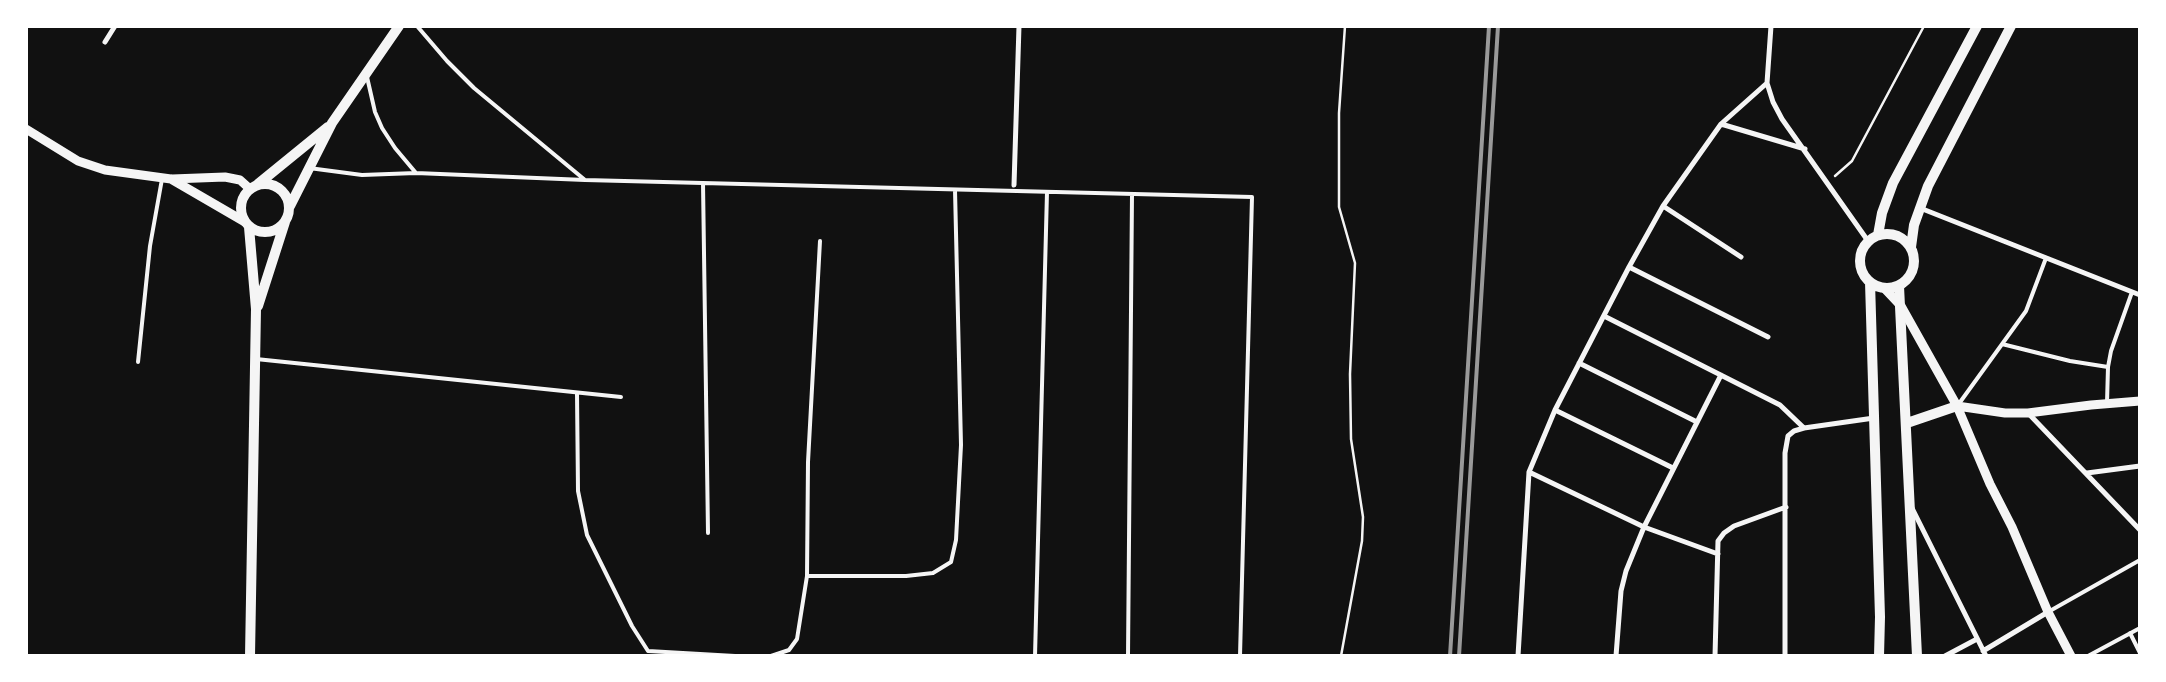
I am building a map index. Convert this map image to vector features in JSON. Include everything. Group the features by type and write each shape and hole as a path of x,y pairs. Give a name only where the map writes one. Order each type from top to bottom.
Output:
{"main road":[{"path":"256,310 290,206 309,168 332,123 367,75 399,26"},
{"path":"1878,235 1882,213 1893,183 1977,26"},
{"path":"1911,247 1914,225 1939,163 2011,26"},
{"path":"250,656 256,310 247,224 241,208 245,194 332,123"},
{"path":"254,187 267,184 282,191 290,206"},
{"path":"247,224 258,231 268,232 278,229 285,222"},
{"path":"1894,234 1907,241 1911,247 1914,269 1908,279 1899,286 1884,288 1870,282 1863,273 1860,262 1862,251 1868,241 1878,235 1894,234"},
{"path":"1870,282 1880,617 1879,656"},
{"path":"1899,286 1917,656"},
{"path":"1907,423 1958,406"}],"street":[{"path":"105,42 115,26"},
{"path":"1014,186 1019,26"},
{"path":"1771,26 1767,83 1782,119 1828,181 1868,241"},
{"path":"1518,656 1529,472 1555,410 1629,267 1663,206 1721,124 1767,83"},
{"path":"1721,124 1805,149"},
{"path":"26,129 78,161 120,173 167,178 225,177 240,180 254,187"},
{"path":"167,178 247,224"},
{"path":"1663,206 1741,257"},
{"path":"1920,207 2140,295"},
{"path":"1629,267 1768,337"},
{"path":"1884,288 1901,306 1958,406 1990,484 2012,527 2048,612 2071,656"},
{"path":"1604,316 1780,405 1804,428"},
{"path":"1579,363 1697,422"},
{"path":"1616,656 1621,591 1626,571 1644,527 1721,375"},
{"path":"1958,406 2005,413 2028,414 2140,401"},
{"path":"1555,410 1674,468"},
{"path":"2028,414 2140,530"},
{"path":"1785,656 1786,444 1788,436 1794,431 1804,428 1874,418"},
{"path":"2087,473 2140,466"},
{"path":"1529,472 1644,527 1718,554"},
{"path":"1910,504 1984,653 2048,612"},
{"path":"1714,656 1718,541 1724,533 1734,526 1786,507"},
{"path":"1945,656 1977,639"}],"lane":[{"path":"417,26 447,62 474,88 585,180"},
{"path":"367,75 375,112 382,128 395,148 416,173"},
{"path":"309,168 362,175 416,173 585,180 1252,197 1240,656"},
{"path":"138,362 150,246 167,178"},
{"path":"703,183 708,533"},
{"path":"807,576 906,576 933,573 951,562 956,540 961,446 955,190"},
{"path":"1035,656 1047,192"},
{"path":"1128,656 1132,194"},
{"path":"771,656 789,650 797,638 807,576 808,462 820,241"},
{"path":"1958,406 2026,311 2046,258"},
{"path":"2107,404 2108,367 2116,334 2132,292"},
{"path":"2002,344 2070,361 2108,367"},
{"path":"256,359 621,397"},
{"path":"577,393 578,491 587,535 632,626 648,650 735,656"},
{"path":"2048,612 2140,560"},
{"path":"2088,656 2140,628"},
{"path":"2130,633 2140,654"}],"path":[{"path":"1341,656 1362,541 1364,517 1351,439 1350,374 1355,263 1339,207 1339,113 1345,26"},
{"path":"1828,181 1852,161 1924,26"}],"railway":[{"path":"1450,656 1489,26"},
{"path":"1459,656 1498,26"}]}
